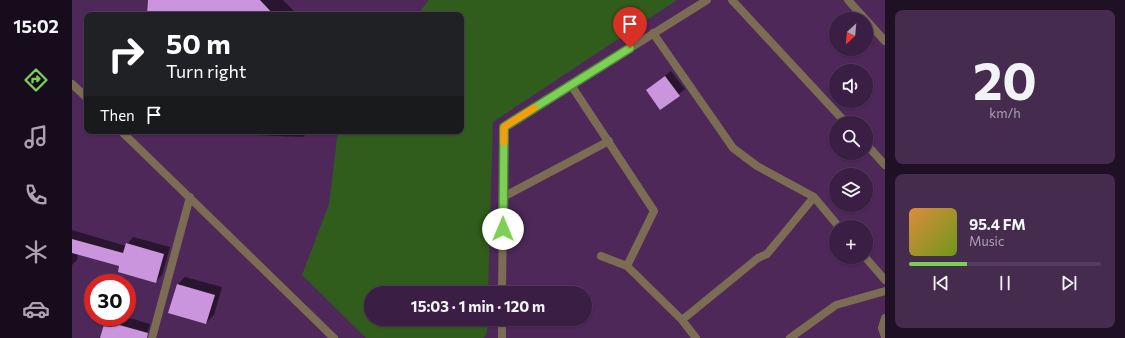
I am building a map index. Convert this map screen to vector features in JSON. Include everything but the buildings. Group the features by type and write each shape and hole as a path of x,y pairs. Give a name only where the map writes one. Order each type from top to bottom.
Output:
{"street":[{"path":"502,286 504,127 707,0"},
{"path":"732,0 840,116"},
{"path":"848,0 858,12"},
{"path":"873,28 885,41"},
{"path":"653,34 733,148 757,166 814,197 833,220"},
{"path":"72,84 84,95"},
{"path":"571,85 610,141 654,211 627,266"},
{"path":"124,134 334,338"},
{"path":"503,197 610,141"},
{"path":"873,152 885,165"},
{"path":"152,338 190,197"},
{"path":"682,320 758,258 767,254 814,197"},
{"path":"601,256 627,266 682,320 694,337"},
{"path":"871,264 885,280"},
{"path":"790,338 836,305 885,291"},
{"path":"885,318 882,328 885,337"},
{"path":"502,326 502,338"}],"green space":[{"path":"429,0 677,0 493,122 488,286 364,286 364,326 487,326 487,332 484,338 366,338 302,275 329,204 338,134 464,134 464,12 419,12"}],"slow traffic":[{"path":"504,142 504,127 534,108"}],"route":[{"path":"503,229 504,127 630,48"}]}
